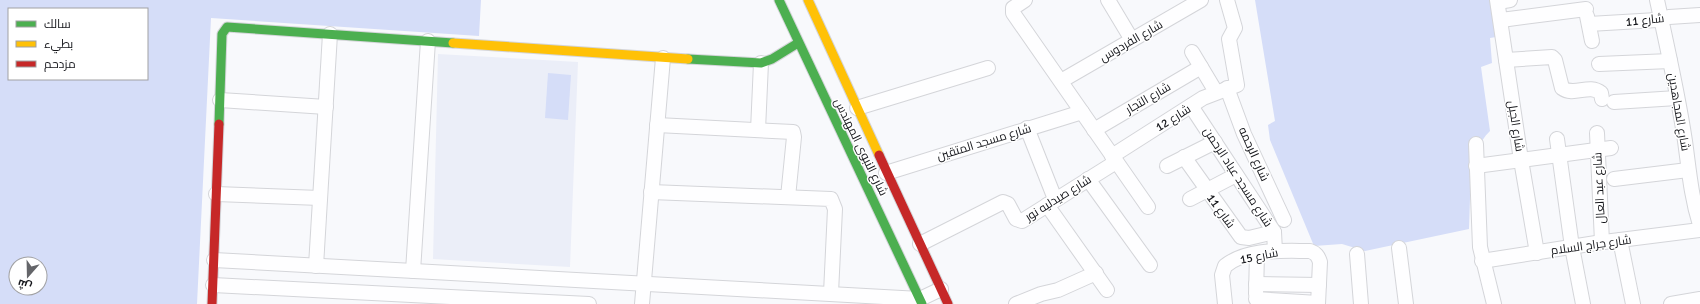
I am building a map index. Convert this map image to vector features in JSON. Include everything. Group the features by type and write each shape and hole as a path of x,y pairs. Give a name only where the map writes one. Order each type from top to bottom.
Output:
{"street":[{"name":"شارع النبوى المهندس","path":"779,0 921,302"},
{"name":"شارع النبوى المهندس","path":"808,0 886,173 948,304"},
{"path":"1025,0 1012,8 1013,13 1148,207"},
{"path":"1108,0 1132,40"},
{"path":"1227,0 1235,28 1229,39 1229,87"},
{"name":"شارع المجاهدين","path":"1656,0 1670,61 1685,142 1688,170 1696,198 1700,225"},
{"name":"شارع الجبل","path":"1502,1 1501,20 1506,60 1537,252"},
{"name":"شارع الفردوس","path":"1060,81 1195,2"},
{"path":"1501,20 1585,5 1592,41"},
{"name":"شارع 11","path":"1589,24 1661,20 1669,17 1700,16"},
{"path":"212,304 222,34 224,29 227,27 663,58 761,63 772,59 798,43"},
{"path":"316,266 330,34"},
{"path":"413,271 428,41"},
{"path":"1192,52 1201,67 1229,87"},
{"path":"1506,60 1552,57 1562,88 1570,92 1592,88 1601,93 1608,101 1677,98"},
{"path":"642,304 663,58"},
{"path":"1599,64 1670,61"},
{"path":"758,130 761,63"},
{"name":"شارع التجار","path":"1094,130 1201,67"},
{"path":"857,108 988,68"},
{"name":"شارع 12","path":"1114,159 1191,106 1229,87"},
{"name":"شارع الرحمه","path":"1229,87 1244,134 1284,220"},
{"path":"220,100 326,107"},
{"name":"شارع مسجد عباد الرحمن","path":"1191,106 1274,232 1275,251"},
{"name":"شارع مسجد المتقين","path":"886,173 1082,112"},
{"path":"657,125 790,131 794,134 788,197"},
{"path":"1027,128 1051,202 1107,290"},
{"name":"شارع عبد العال","path":"1596,133 1602,242"},
{"path":"1557,139 1572,247 1583,304"},
{"path":"1167,166 1215,142"},
{"path":"1476,144 1480,247 1482,261 1494,304"},
{"path":"1476,166 1611,148"},
{"name":"شارع 11","path":"1184,157 1206,191 1241,237 1249,238 1274,232"},
{"name":"شارع صيدليه نور","path":"920,244 1003,202 1008,204 1016,219 1020,221 1088,179 1114,159"},
{"path":"1614,179 1688,170"},
{"path":"1190,199 1236,175"},
{"path":"1088,179 1150,265"},
{"path":"651,192 826,198 831,200 834,203 831,293"},
{"path":"216,194 320,198"},
{"name":"شارع جراج السلام","path":"1482,261 1602,242 1700,230"},
{"path":"1620,240 1634,304"},
{"path":"1399,248 1406,304"},
{"name":"شارع 15","path":"1225,304 1222,275 1225,266 1234,261 1257,254 1275,251 1310,251 1315,253 1320,262 1319,285"},
{"path":"1256,284 1319,285 1318,303 1256,302 1256,284 1257,254"},
{"path":"1357,254 1361,304"},
{"path":"214,260 643,285 831,293 921,302 941,289"},
{"path":"1016,304 1041,294 1058,290 1096,273"},
{"path":"213,285 339,298 589,304"},
{"path":"1671,304 1694,301"}],"shaded area":[{"path":"0,0 481,0 479,36 211,18 197,304 0,304"},
{"path":"1255,0 1496,0 1502,36 1490,38 1492,63 1481,67 1490,131 1477,151 1474,164 1470,191 1469,229 1365,251 1342,244 1314,246 1270,140 1268,125 1275,121"},
{"path":"438,54 578,62 570,267 433,259"},
{"path":"548,73 571,75 568,120 545,118"}],"traffic: fast":[{"path":"779,0 922,304"},
{"path":"219,124 222,34 227,27 453,43"},
{"path":"688,59 761,63 772,59 798,43"}],"traffic: slow":[{"path":"808,0 879,155"},
{"path":"453,43 688,59"}],"traffic: jam":[{"path":"212,304 219,124"},
{"path":"879,155 948,304"}]}
